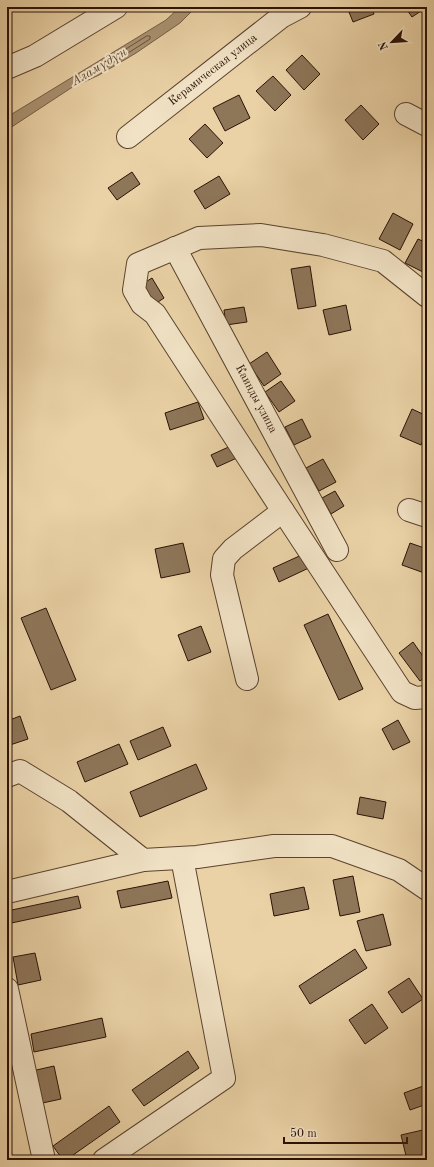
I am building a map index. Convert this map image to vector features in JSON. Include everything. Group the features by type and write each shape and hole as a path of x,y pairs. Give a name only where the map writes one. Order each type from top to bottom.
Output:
{"street":[{"path":"7,68 35,56 116,7"},
{"name":"Керамическая улица","path":"128,137 281,17 300,7"},
{"path":"406,114 427,125"},
{"path":"427,296 383,261 323,245 262,235 199,238 174,248 138,264 134,290 142,304 155,314 402,692 415,698 427,697"},
{"name":"Каинды улица","path":"174,248 337,550"},
{"path":"247,679 222,575 224,559 233,549 283,511"},
{"path":"7,776 20,771 69,801 143,860"},
{"path":"7,892 143,860 182,858 274,846 332,846 399,870 427,889"},
{"path":"104,1160 224,1078 182,858"},
{"path":"7,989 44,1160"}],"water":[{"name":"Аламүдүн","path":"180,7 196,7 180,23 136,53 99,75 71,88 7,130 7,117 166,20"}],"building":[{"path":"347,7 372,7 374,14 353,22"},
{"path":"405,7 427,7 412,17"},
{"path":"302,55 320,74 304,90 286,70"},
{"path":"273,76 291,95 275,111 256,91"},
{"path":"239,95 250,118 225,131 213,108"},
{"path":"361,105 379,124 363,140 345,120"},
{"path":"205,124 223,143 207,158 189,139"},
{"path":"132,172 140,184 117,200 108,188"},
{"path":"219,176 230,194 205,209 194,191"},
{"path":"393,213 413,224 400,250 379,239"},
{"path":"418,239 427,243 427,274 405,263"},
{"path":"310,266 316,306 298,309 291,269"},
{"path":"152,278 164,298 149,308 136,288"},
{"path":"346,305 351,330 329,335 323,310"},
{"path":"244,307 247,322 226,325 224,310"},
{"path":"267,352 281,374 264,386 249,364"},
{"path":"281,381 295,401 279,412 265,392"},
{"path":"198,402 204,419 170,430 165,413"},
{"path":"412,409 427,416 427,431 421,445 400,436"},
{"path":"302,419 311,437 294,445 285,427"},
{"path":"233,445 239,457 217,467 211,455"},
{"path":"323,459 336,482 319,491 306,468"},
{"path":"335,491 344,506 331,514 322,498"},
{"path":"183,543 190,572 161,578 155,549"},
{"path":"410,543 427,549 427,574 402,565"},
{"path":"306,553 313,566 279,582 273,568"},
{"path":"46,608 76,680 51,690 21,618"},
{"path":"328,614 363,689 339,700 304,625"},
{"path":"201,626 211,652 188,661 178,635"},
{"path":"413,642 427,662 427,676 420,681 399,653"},
{"path":"20,716 28,739 7,746 7,721"},
{"path":"398,720 410,742 393,750 382,729"},
{"path":"163,727 171,746 138,760 130,741"},
{"path":"119,744 128,764 85,782 77,762"},
{"path":"196,764 207,789 140,817 130,792"},
{"path":"360,797 386,802 383,819 357,814"},
{"path":"353,876 360,912 340,916 333,880"},
{"path":"168,881 172,898 121,908 117,891"},
{"path":"304,887 309,909 274,916 270,894"},
{"path":"78,896 81,908 7,924 7,911"},
{"path":"383,914 391,945 366,951 357,921"},
{"path":"355,949 367,968 310,1004 299,986"},
{"path":"35,953 41,980 18,985 13,957"},
{"path":"409,978 423,999 402,1013 388,992"},
{"path":"372,1004 388,1028 365,1044 349,1020"},
{"path":"102,1018 106,1037 34,1052 31,1034"},
{"path":"188,1051 199,1068 144,1106 132,1090"},
{"path":"54,1066 61,1099 38,1104 32,1071"},
{"path":"426,1085 427,1104 410,1110 404,1093"},
{"path":"109,1106 120,1122 66,1160 63,1160 53,1146"},
{"path":"427,1129 427,1160 407,1160 401,1135"},
{"path":"139,1155 142,1160 132,1160"}]}
